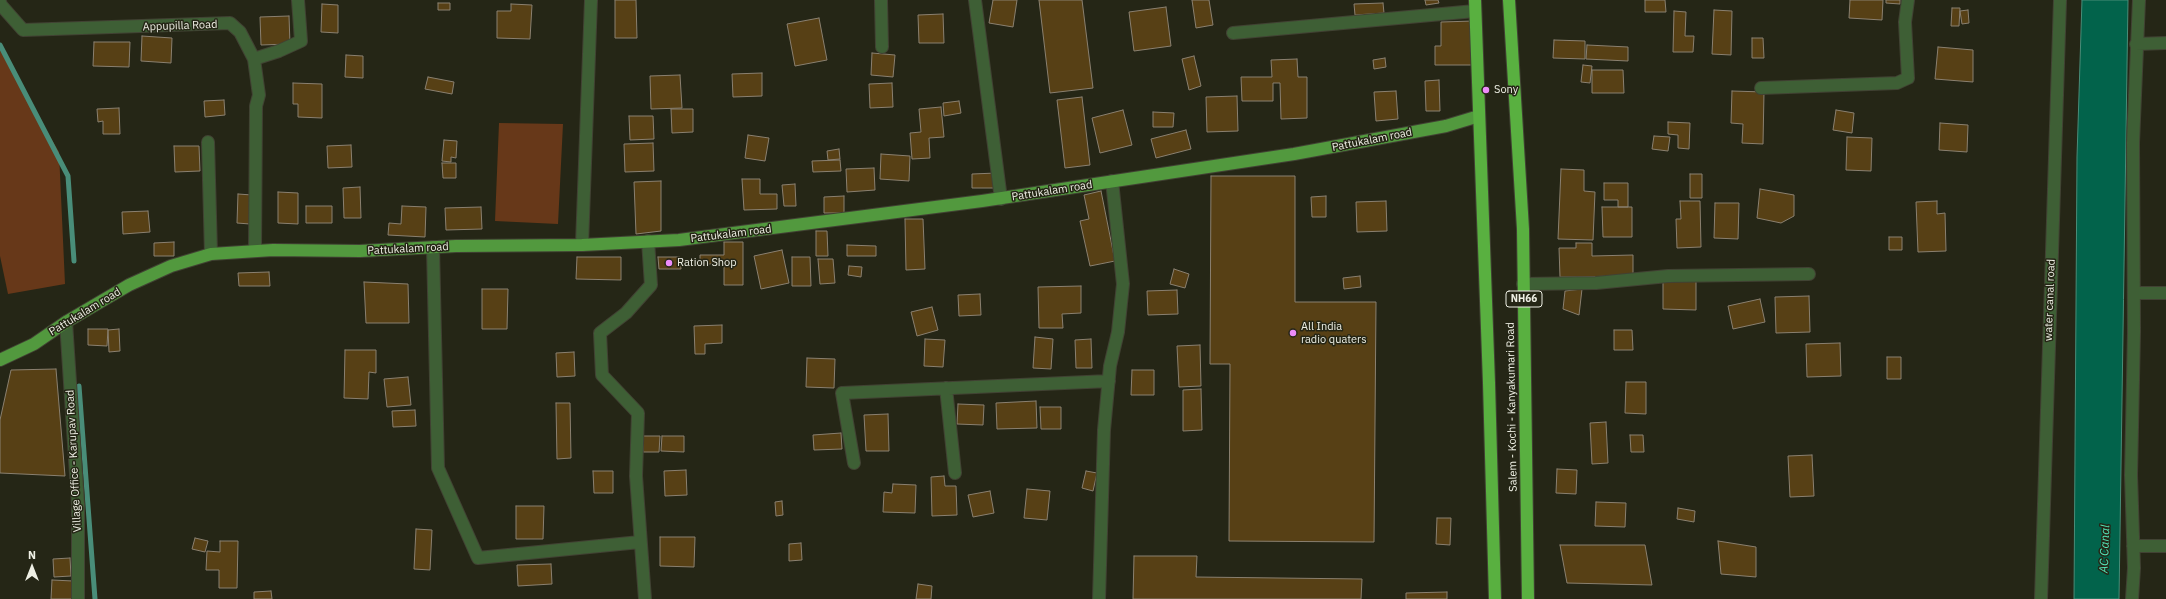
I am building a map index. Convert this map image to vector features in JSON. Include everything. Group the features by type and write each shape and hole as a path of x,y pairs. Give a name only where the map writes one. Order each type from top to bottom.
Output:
{"highway":[{"name":"Salem - Kochi - Kanyakumari Road","path":"1509,0 1523,229 1528,599"},
{"path":"1475,6 1495,599"}],"main road":[{"name":"Pattukalam road","path":"0,360 34,344 66,322 129,285 171,266 211,254 255,251 360,251 582,245 679,240 761,231 1001,199 1354,144 1446,126 1479,116"}],"street":[{"path":"254,59 279,51 301,41 298,0"},
{"path":"582,245 590,0"},
{"path":"881,0 882,46"},
{"path":"975,0 1001,199"},
{"path":"1761,88 1897,83 1908,78 1905,22 1908,0"},
{"name":"water canal road","path":"2041,599 2060,0"},
{"path":"2132,599 2133,546 2131,475 2134,293 2133,143 2139,0"},
{"name":"Appupilla Road","path":"1,3 23,30 230,24 240,32 254,59 259,94 256,106 255,251"},
{"path":"1232,33 1475,6"},
{"path":"2136,44 2166,43"},
{"path":"208,142 211,254"},
{"path":"1099,599 1101,498 1108,381 1118,332 1123,284 1112,181"},
{"path":"645,599 636,476 638,414 602,375 600,333 626,313 651,285 648,241"},
{"path":"433,248 438,468 478,558 640,542"},
{"path":"1524,284 1596,283 1668,276 1809,274"},
{"path":"2134,293 2166,293"},
{"name":"Village Office - Karupav Road","path":"66,322 78,504 78,599"},
{"path":"854,463 842,393 1108,381"},
{"path":"946,388 955,473"},
{"path":"2133,546 2166,546"}],"shaded area":[{"path":"0,50 59,152 65,284 8,294 0,256"},
{"path":"499,123 563,124 558,224 495,221"}],"water":[{"name":"AC Canal","path":"2082,0 2128,0 2119,599 2074,599 2077,157"}],"building":[{"path":"615,0 636,0 637,38 615,38"},
{"path":"993,0 1017,0 1013,27 989,23"},
{"path":"1039,0 1082,0 1093,88 1050,93"},
{"path":"1192,0 1209,0 1213,25 1196,28"},
{"path":"1425,0 1438,0 1439,3 1426,5"},
{"path":"1645,0 1665,0 1666,12 1645,12"},
{"path":"1850,0 1883,0 1882,20 1849,18"},
{"path":"1886,0 1900,0 1900,4 1886,3"},
{"path":"438,3 450,3 450,10 438,10"},
{"path":"1383,3 1384,13 1355,15 1354,4"},
{"path":"322,4 338,5 338,33 321,32"},
{"path":"511,4 532,5 530,39 497,38 497,11 511,11"},
{"path":"1166,7 1171,46 1134,51 1129,12"},
{"path":"1952,8 1960,8 1959,26 1951,26"},
{"path":"1714,10 1732,11 1731,55 1712,54"},
{"path":"1968,10 1969,23 1962,24 1960,11"},
{"path":"1674,11 1686,12 1685,36 1694,36 1693,52 1673,52"},
{"path":"943,14 944,43 919,43 918,15"},
{"path":"289,16 290,44 261,45 260,17"},
{"path":"819,18 827,60 795,66 787,24"},
{"path":"1474,21 1474,65 1435,65 1435,46 1441,46 1441,22"},
{"path":"142,36 172,38 171,63 141,61"},
{"path":"1752,38 1763,38 1764,58 1752,58"},
{"path":"1554,40 1585,41 1585,59 1553,58"},
{"path":"94,42 130,42 129,67 93,66"},
{"path":"1587,45 1628,47 1628,61 1586,59"},
{"path":"1938,47 1973,50 1973,82 1935,79"},
{"path":"872,53 895,55 893,77 871,75"},
{"path":"346,55 363,56 363,78 345,77"},
{"path":"1194,56 1201,86 1189,90 1182,59"},
{"path":"1385,58 1386,67 1374,69 1373,60"},
{"path":"1297,59 1298,77 1307,77 1307,118 1281,119 1280,83 1273,83 1273,101 1242,101 1241,77 1272,77 1271,60"},
{"path":"1583,65 1592,66 1590,83 1581,82"},
{"path":"1592,70 1623,70 1624,93 1592,93"},
{"path":"762,73 762,96 733,97 732,74"},
{"path":"680,75 682,108 651,109 650,76"},
{"path":"428,77 454,82 452,94 425,89"},
{"path":"1439,80 1440,111 1426,111 1425,81"},
{"path":"293,83 322,84 322,118 298,117 298,104 293,104"},
{"path":"892,83 893,107 870,108 869,84"},
{"path":"1396,91 1398,119 1376,121 1374,92"},
{"path":"1732,91 1764,92 1763,144 1742,143 1743,124 1731,123"},
{"path":"1237,96 1238,131 1207,132 1206,97"},
{"path":"1082,97 1090,165 1065,168 1057,100"},
{"path":"224,100 225,115 205,117 204,101"},
{"path":"959,101 961,113 944,116 943,103"},
{"path":"941,107 944,137 929,138 930,158 912,159 910,133 921,132 919,109"},
{"path":"119,108 120,134 103,134 103,121 98,122 97,109"},
{"path":"671,109 693,109 693,132 672,133"},
{"path":"1123,110 1132,145 1100,153 1092,118"},
{"path":"1836,110 1854,113 1852,133 1833,130"},
{"path":"1153,112 1174,113 1173,127 1153,127"},
{"path":"629,116 653,116 654,139 630,140"},
{"path":"1668,122 1690,123 1689,149 1678,148 1678,135 1668,134"},
{"path":"1940,123 1968,125 1967,152 1939,150"},
{"path":"1186,130 1191,149 1156,158 1151,139"},
{"path":"748,135 769,138 765,161 745,158"},
{"path":"1654,136 1670,137 1668,151 1652,149"},
{"path":"1847,137 1872,138 1871,171 1846,170"},
{"path":"444,140 457,141 456,158 451,157 451,162 442,161"},
{"path":"653,143 654,171 625,172 624,144"},
{"path":"351,145 352,167 328,168 327,146"},
{"path":"174,146 199,146 200,171 175,172"},
{"path":"839,149 840,159 828,160 827,151"},
{"path":"881,154 910,156 909,181 880,179"},
{"path":"840,160 841,171 813,172 812,161"},
{"path":"442,163 456,163 456,178 443,178"},
{"path":"874,168 875,190 847,192 846,169"},
{"path":"1561,169 1584,170 1584,191 1595,192 1593,240 1558,239"},
{"path":"997,173 998,188 972,188 972,174"},
{"path":"1690,174 1702,174 1702,198 1690,198"},
{"name":"All India radio quaters","path":"1211,176 1295,176 1295,302 1376,302 1374,542 1229,541 1230,364 1210,364"},
{"path":"742,179 760,179 760,194 777,194 777,209 744,210"},
{"path":"661,181 661,231 636,234 634,182"},
{"path":"1604,183 1628,183 1628,207 1618,207 1618,200 1604,200"},
{"path":"795,184 796,206 784,206 782,185"},
{"path":"360,187 361,218 344,218 343,188"},
{"path":"1760,189 1794,195 1794,216 1781,223 1757,218"},
{"path":"1101,191 1115,261 1090,266 1080,221 1089,219 1084,195"},
{"path":"278,192 298,193 298,224 278,223"},
{"path":"238,194 252,195 250,224 237,223"},
{"path":"844,196 844,213 824,213 824,197"},
{"path":"1326,196 1326,217 1312,217 1311,197"},
{"path":"1386,201 1387,231 1357,232 1356,202"},
{"path":"1680,201 1700,201 1701,247 1677,248 1676,219 1681,219"},
{"path":"1937,201 1937,214 1945,213 1946,251 1918,252 1916,202"},
{"path":"1715,203 1739,203 1738,239 1714,238"},
{"path":"306,206 332,206 332,223 306,223"},
{"path":"402,206 426,207 425,237 388,235 389,223 401,224"},
{"path":"481,207 482,229 446,230 445,208"},
{"path":"1602,207 1632,207 1632,237 1603,237"},
{"path":"148,211 150,232 123,234 122,212"},
{"path":"905,219 923,219 925,269 906,270"},
{"path":"816,231 827,231 828,256 816,256"},
{"path":"1889,237 1902,237 1902,250 1889,250"},
{"path":"174,242 174,256 154,256 154,243"},
{"path":"724,242 743,242 743,285 724,285 724,264 700,264 700,255 724,255"},
{"path":"1576,243 1592,243 1592,256 1633,255 1633,276 1560,277 1559,248 1576,248"},
{"path":"847,245 876,246 876,256 847,256"},
{"path":"782,250 789,283 761,289 754,256"},
{"path":"577,257 621,257 621,280 576,279"},
{"name":"Ration Shop","path":"658,257 680,257 681,269 659,269"},
{"path":"792,257 810,257 811,286 792,286"},
{"path":"818,259 833,259 835,283 820,284"},
{"path":"849,266 862,267 861,277 848,275"},
{"path":"1174,269 1189,274 1185,288 1170,284"},
{"path":"269,272 270,286 239,286 238,273"},
{"path":"1360,276 1361,287 1344,289 1343,278"},
{"path":"1696,279 1696,310 1663,309 1663,281"},
{"path":"364,282 408,284 409,323 366,323"},
{"path":"1081,286 1081,313 1062,314 1063,328 1039,328 1038,287"},
{"path":"482,289 508,289 507,329 482,329"},
{"path":"1582,289 1579,315 1563,309 1565,291"},
{"path":"1177,290 1178,314 1148,315 1147,291"},
{"path":"980,294 981,315 959,316 958,295"},
{"path":"1809,296 1810,332 1776,333 1775,297"},
{"path":"1760,299 1765,322 1733,329 1728,306"},
{"path":"932,307 938,330 917,336 911,312"},
{"path":"722,325 722,343 705,344 705,354 695,354 694,326"},
{"path":"88,329 108,329 107,346 88,345"},
{"path":"119,329 120,351 109,352 108,330"},
{"path":"1614,330 1632,330 1633,350 1614,350"},
{"path":"1035,337 1053,339 1051,369 1033,368"},
{"path":"925,339 945,340 943,367 924,366"},
{"path":"1091,339 1092,368 1076,368 1075,340"},
{"path":"1840,343 1841,376 1807,377 1806,344"},
{"path":"1200,345 1201,386 1179,387 1177,346"},
{"path":"345,350 376,350 376,373 369,372 368,399 344,398"},
{"path":"574,352 575,376 557,377 556,353"},
{"path":"1887,357 1901,357 1901,379 1887,379"},
{"path":"807,358 835,359 834,388 806,387"},
{"path":"56,369 65,476 0,473 0,420 11,370"},
{"path":"1132,370 1154,370 1154,395 1131,395"},
{"path":"408,377 411,405 387,407 384,379"},
{"path":"1626,382 1646,382 1646,414 1625,413"},
{"path":"1201,389 1202,430 1183,431 1183,390"},
{"path":"1036,401 1037,428 997,429 996,403"},
{"path":"556,403 570,403 571,458 557,459"},
{"path":"958,404 984,405 983,425 957,424"},
{"path":"1040,407 1061,407 1061,429 1041,429"},
{"path":"415,410 416,426 393,427 392,411"},
{"path":"888,414 889,451 866,451 864,415"},
{"path":"1606,422 1608,463 1592,464 1590,423"},
{"path":"841,433 842,449 814,450 813,435"},
{"path":"1630,435 1643,435 1644,452 1631,452"},
{"path":"643,436 660,436 659,452 643,452"},
{"path":"662,436 684,436 684,452 661,451"},
{"path":"1812,455 1814,496 1790,497 1788,456"},
{"path":"1557,469 1577,470 1576,494 1556,493"},
{"path":"686,470 687,495 665,496 664,471"},
{"path":"593,471 613,471 613,493 594,493"},
{"path":"1086,471 1097,473 1093,491 1082,488"},
{"path":"944,476 945,486 956,486 957,515 932,516 931,477"},
{"path":"893,484 916,485 915,513 883,512 884,492 892,493"},
{"path":"1027,489 1050,491 1047,520 1024,518"},
{"path":"990,491 994,513 973,517 968,495"},
{"path":"782,501 783,515 776,516 775,502"},
{"path":"1596,502 1626,503 1625,527 1595,526"},
{"path":"516,506 544,506 543,539 516,539"},
{"path":"1678,508 1695,511 1694,522 1677,519"},
{"path":"1437,518 1451,518 1450,545 1436,544"},
{"path":"416,529 432,530 430,570 414,569"},
{"path":"660,537 695,537 694,567 660,566"},
{"path":"195,538 208,541 205,552 192,549"},
{"path":"220,541 238,541 237,588 219,588 219,570 206,570 207,551 220,552"},
{"path":"1718,541 1756,547 1756,577 1721,574"},
{"path":"801,543 802,560 789,561 789,544"},
{"path":"1560,545 1645,545 1652,585 1567,583"},
{"path":"1134,556 1197,556 1196,577 1362,579 1361,599 1133,599"},
{"path":"70,558 71,576 54,577 53,559"},
{"path":"551,564 552,584 518,586 517,565"},
{"path":"52,580 73,581 72,599 51,599"},
{"path":"918,584 932,586 931,599 916,599"},
{"path":"271,591 272,599 254,599 254,592"},
{"path":"1447,592 1447,599 1406,599 1406,593"}],"waterway":[{"path":"0,45 68,176 74,261"},
{"path":"79,386 95,599"}],"place":[{"name":"Sony","path":"1486,90"},
{"name":"Ration Shop","path":"669,263"},
{"name":"All India radio quaters","path":"1293,333"}]}
